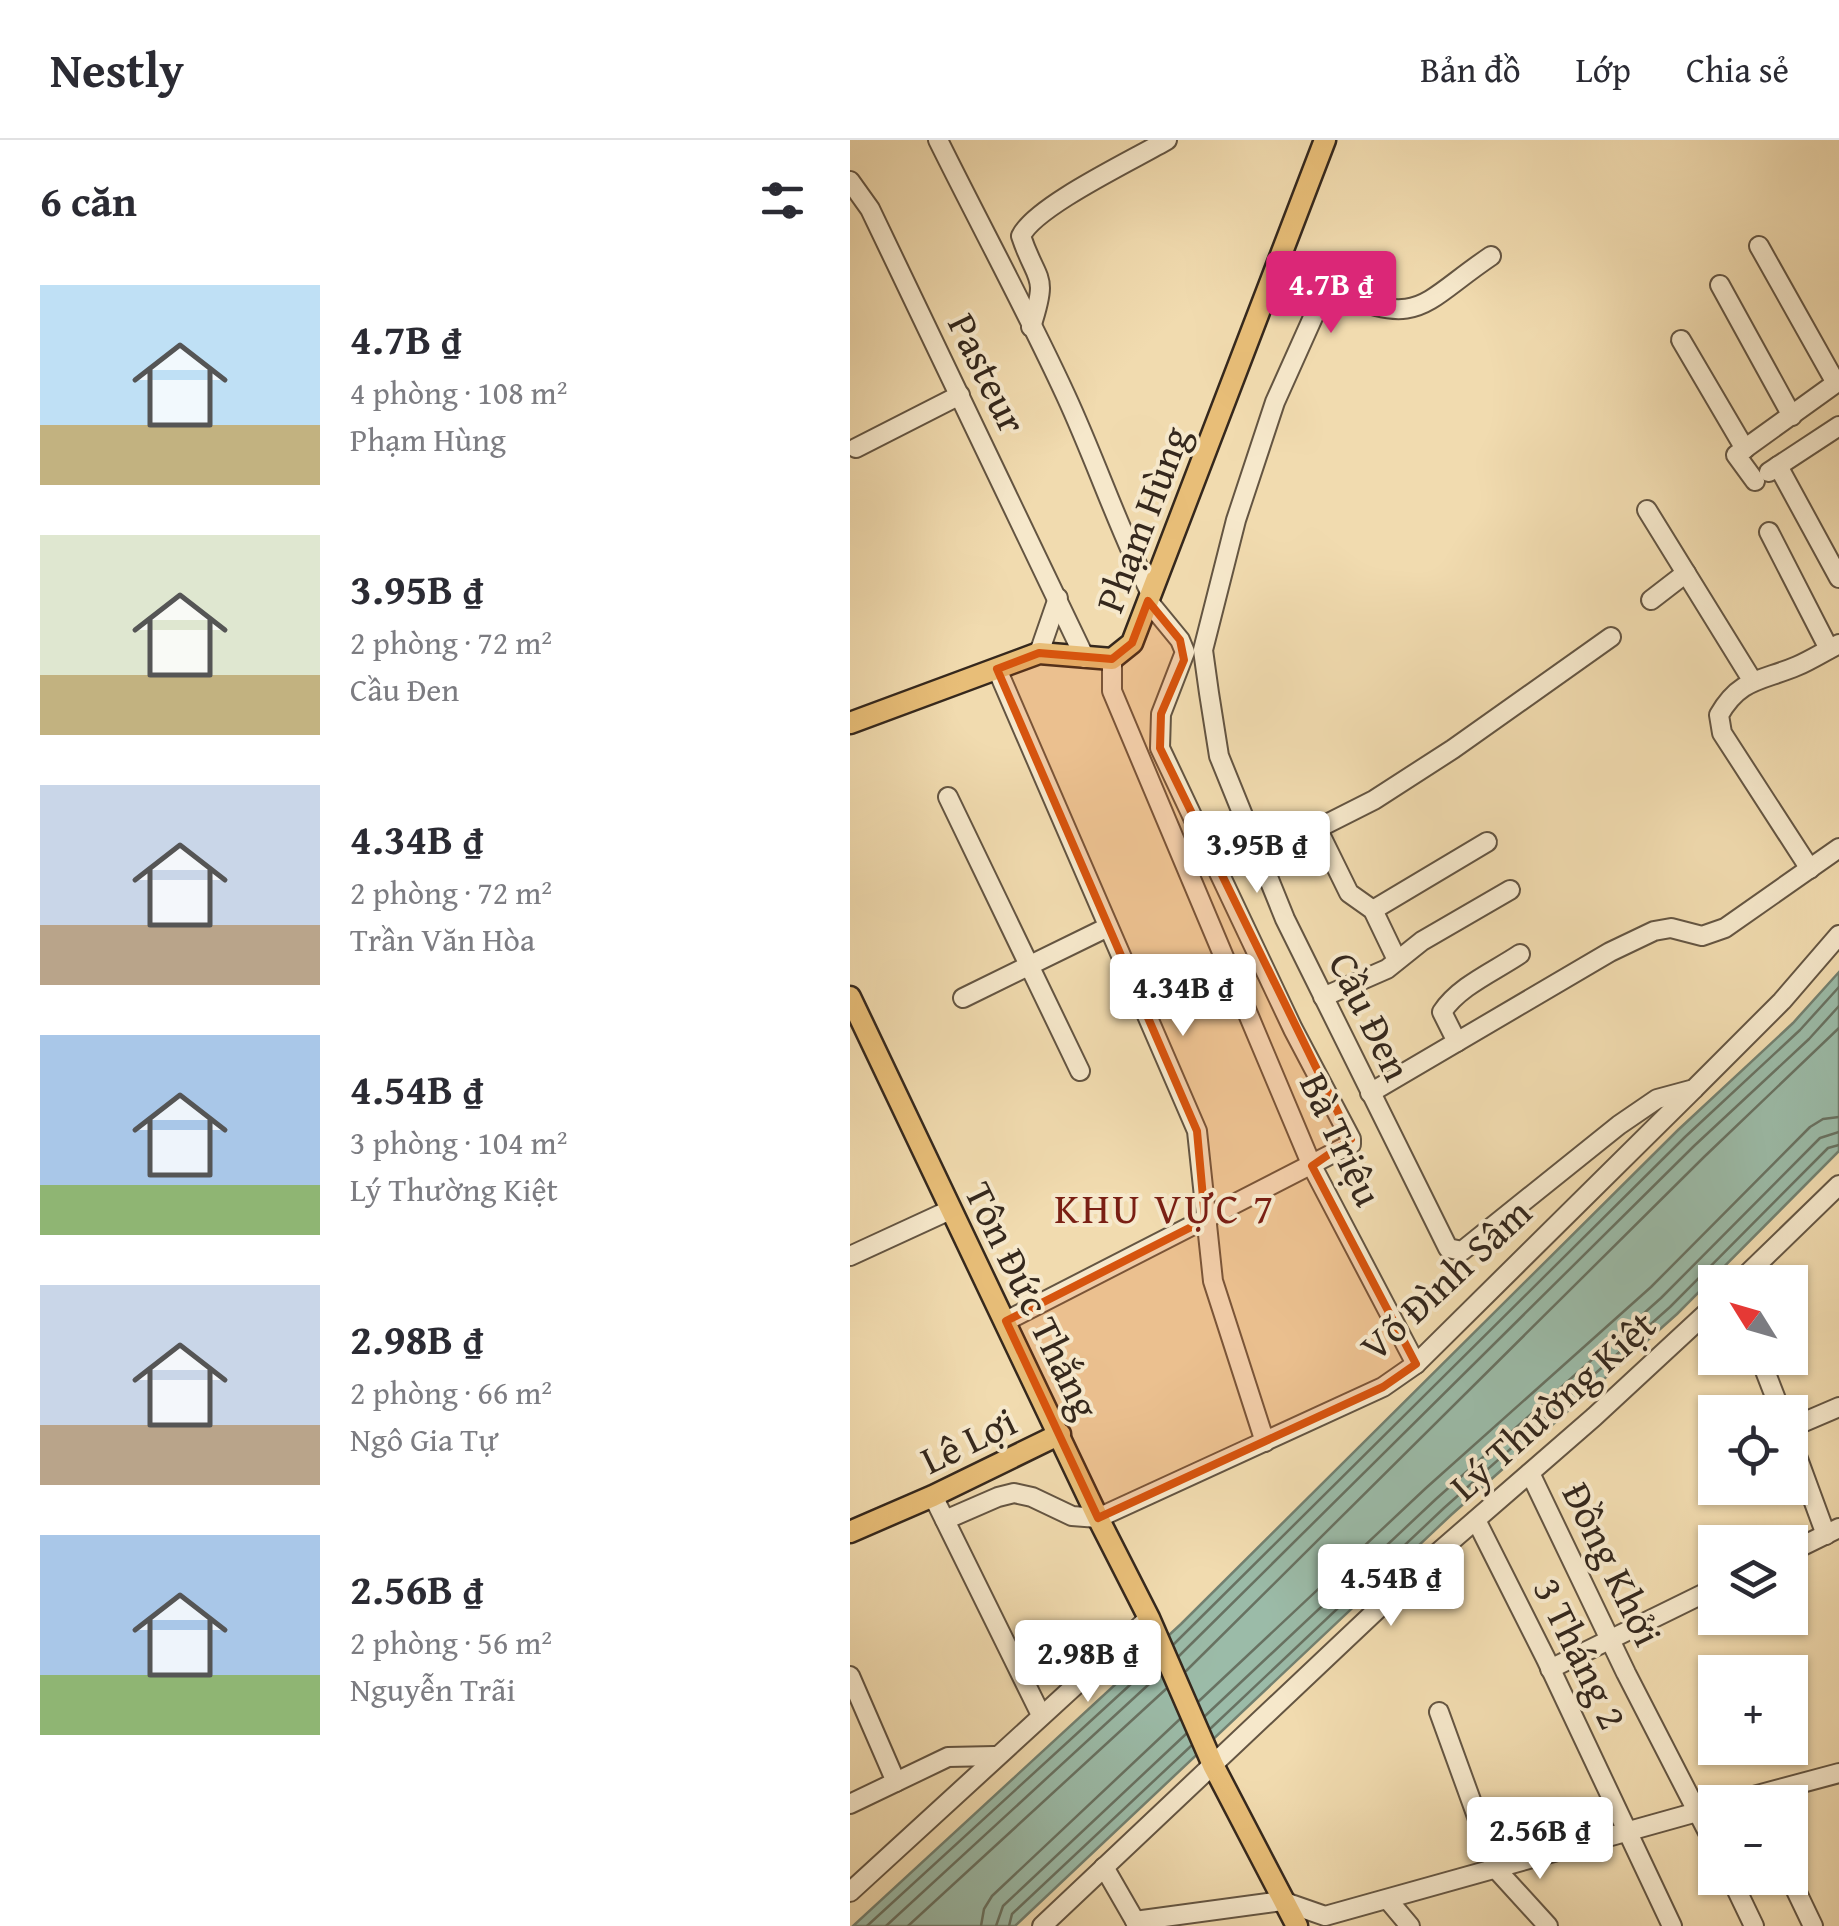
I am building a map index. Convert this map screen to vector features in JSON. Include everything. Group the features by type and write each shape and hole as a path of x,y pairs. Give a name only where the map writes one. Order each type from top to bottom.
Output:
{"main road":[{"name":"Phạm Hùng","path":"850,723 1039,653 1112,659 1132,643 1325,140"},
{"name":"Tôn Đức Thắng","path":"850,997 1152,1625 1212,1760 1296,1926"},
{"name":"Lê Lợi","path":"850,1532 1060,1434"}],"street":[{"path":"938,140 1072,410 1150,598 1185,652 1161,714 1160,748 1293,1030 1351,1139 1346,1148 1312,1166 1006,1321"},
{"path":"1031,326 1042,291 1039,272 1021,236 1026,225 1168,140"},
{"name":"Pasteur","path":"850,181 870,209 1085,658"},
{"path":"1759,246 1836,382 1736,455 1752,484 1839,426"},
{"name":"Cầu Đen","path":"1490,256 1428,304 1394,312 1332,290 1323,295 1275,402 1236,520 1204,650 1219,756 1285,919 1448,1248 1462,1251 1657,1099 1694,1089"},
{"path":"1720,285 1792,416"},
{"path":"1681,340 1745,449"},
{"path":"856,448 960,395"},
{"path":"1778,466 1839,578"},
{"path":"1648,510 1752,680"},
{"path":"1769,532 1834,647 1796,667 1752,680 1726,702 1719,715 1722,733 1810,869"},
{"path":"1651,600 1686,573"},
{"path":"1039,653 1058,598"},
{"path":"1261,856 1374,800 1610,637"},
{"name":"Bà Triệu","path":"1112,659 1112,691 1312,1166 1416,1364"},
{"path":"997,669 1197,1131 1213,1281 1265,1442"},
{"path":"948,798 1080,1071"},
{"path":"1317,828 1350,893 1373,910 1397,960"},
{"path":"1373,910 1487,842"},
{"path":"1370,1092 1610,952 1654,931 1671,928 1702,936 1726,928 1839,848"},
{"path":"1323,997 1387,969 1422,941 1510,890"},
{"path":"963,998 1108,927"},
{"name":"Võ Đình Sâm","path":"1098,1518 1383,1388 1416,1364 1782,1001 1839,935"},
{"path":"1457,1042 1442,1012 1444,1008 1454,997 1520,954"},
{"path":"1757,1265 1839,1185"},
{"path":"850,1256 950,1210"},
{"name":"Lý Thường Kiệt","path":"1042,1926 1212,1760 1698,1320"},
{"path":"1808,1420 1839,1407"},
{"name":"Đồng Khởi","path":"1530,1473 1609,1638 1698,1795"},
{"path":"1808,1477 1833,1531 1808,1543"},
{"path":"945,1520 1014,1493 1072,1516 1098,1518"},
{"path":"933,1496 1041,1715"},
{"name":"3 Tháng 2","path":"1476,1520 1672,1926"},
{"path":"1550,1668 1698,1596"},
{"path":"850,1892 1041,1715 1152,1625"},
{"path":"850,1676 896,1782"},
{"path":"1439,1712 1496,1869 1548,1926"},
{"path":"850,1804 948,1757 995,1756"},
{"path":"1801,1785 1839,1773"},
{"path":"1104,1868 1137,1923 1282,1901 1325,1916 1698,1811"},
{"path":"1738,1895 1754,1926"},
{"path":"1798,1895 1813,1926"},
{"path":"1388,1900 1410,1926"}],"highlighted area":[{"path":"1148,601 1180,640 1184,660 1161,714 1160,748 1351,1139 1312,1166 1416,1364 1383,1387 1098,1518 1006,1321 1205,1220 1197,1131 997,669 1039,653 1112,659 1132,643"}],"water":[{"path":"1839,972 1839,1151 1726,1265 1698,1265 1698,1293 1677,1314 1451,1515 1015,1926 853,1926 1181,1624 1678,1130 1793,1023"}],"district":[{"name":"KHU VỰC 7","path":"1165,1207"}]}
